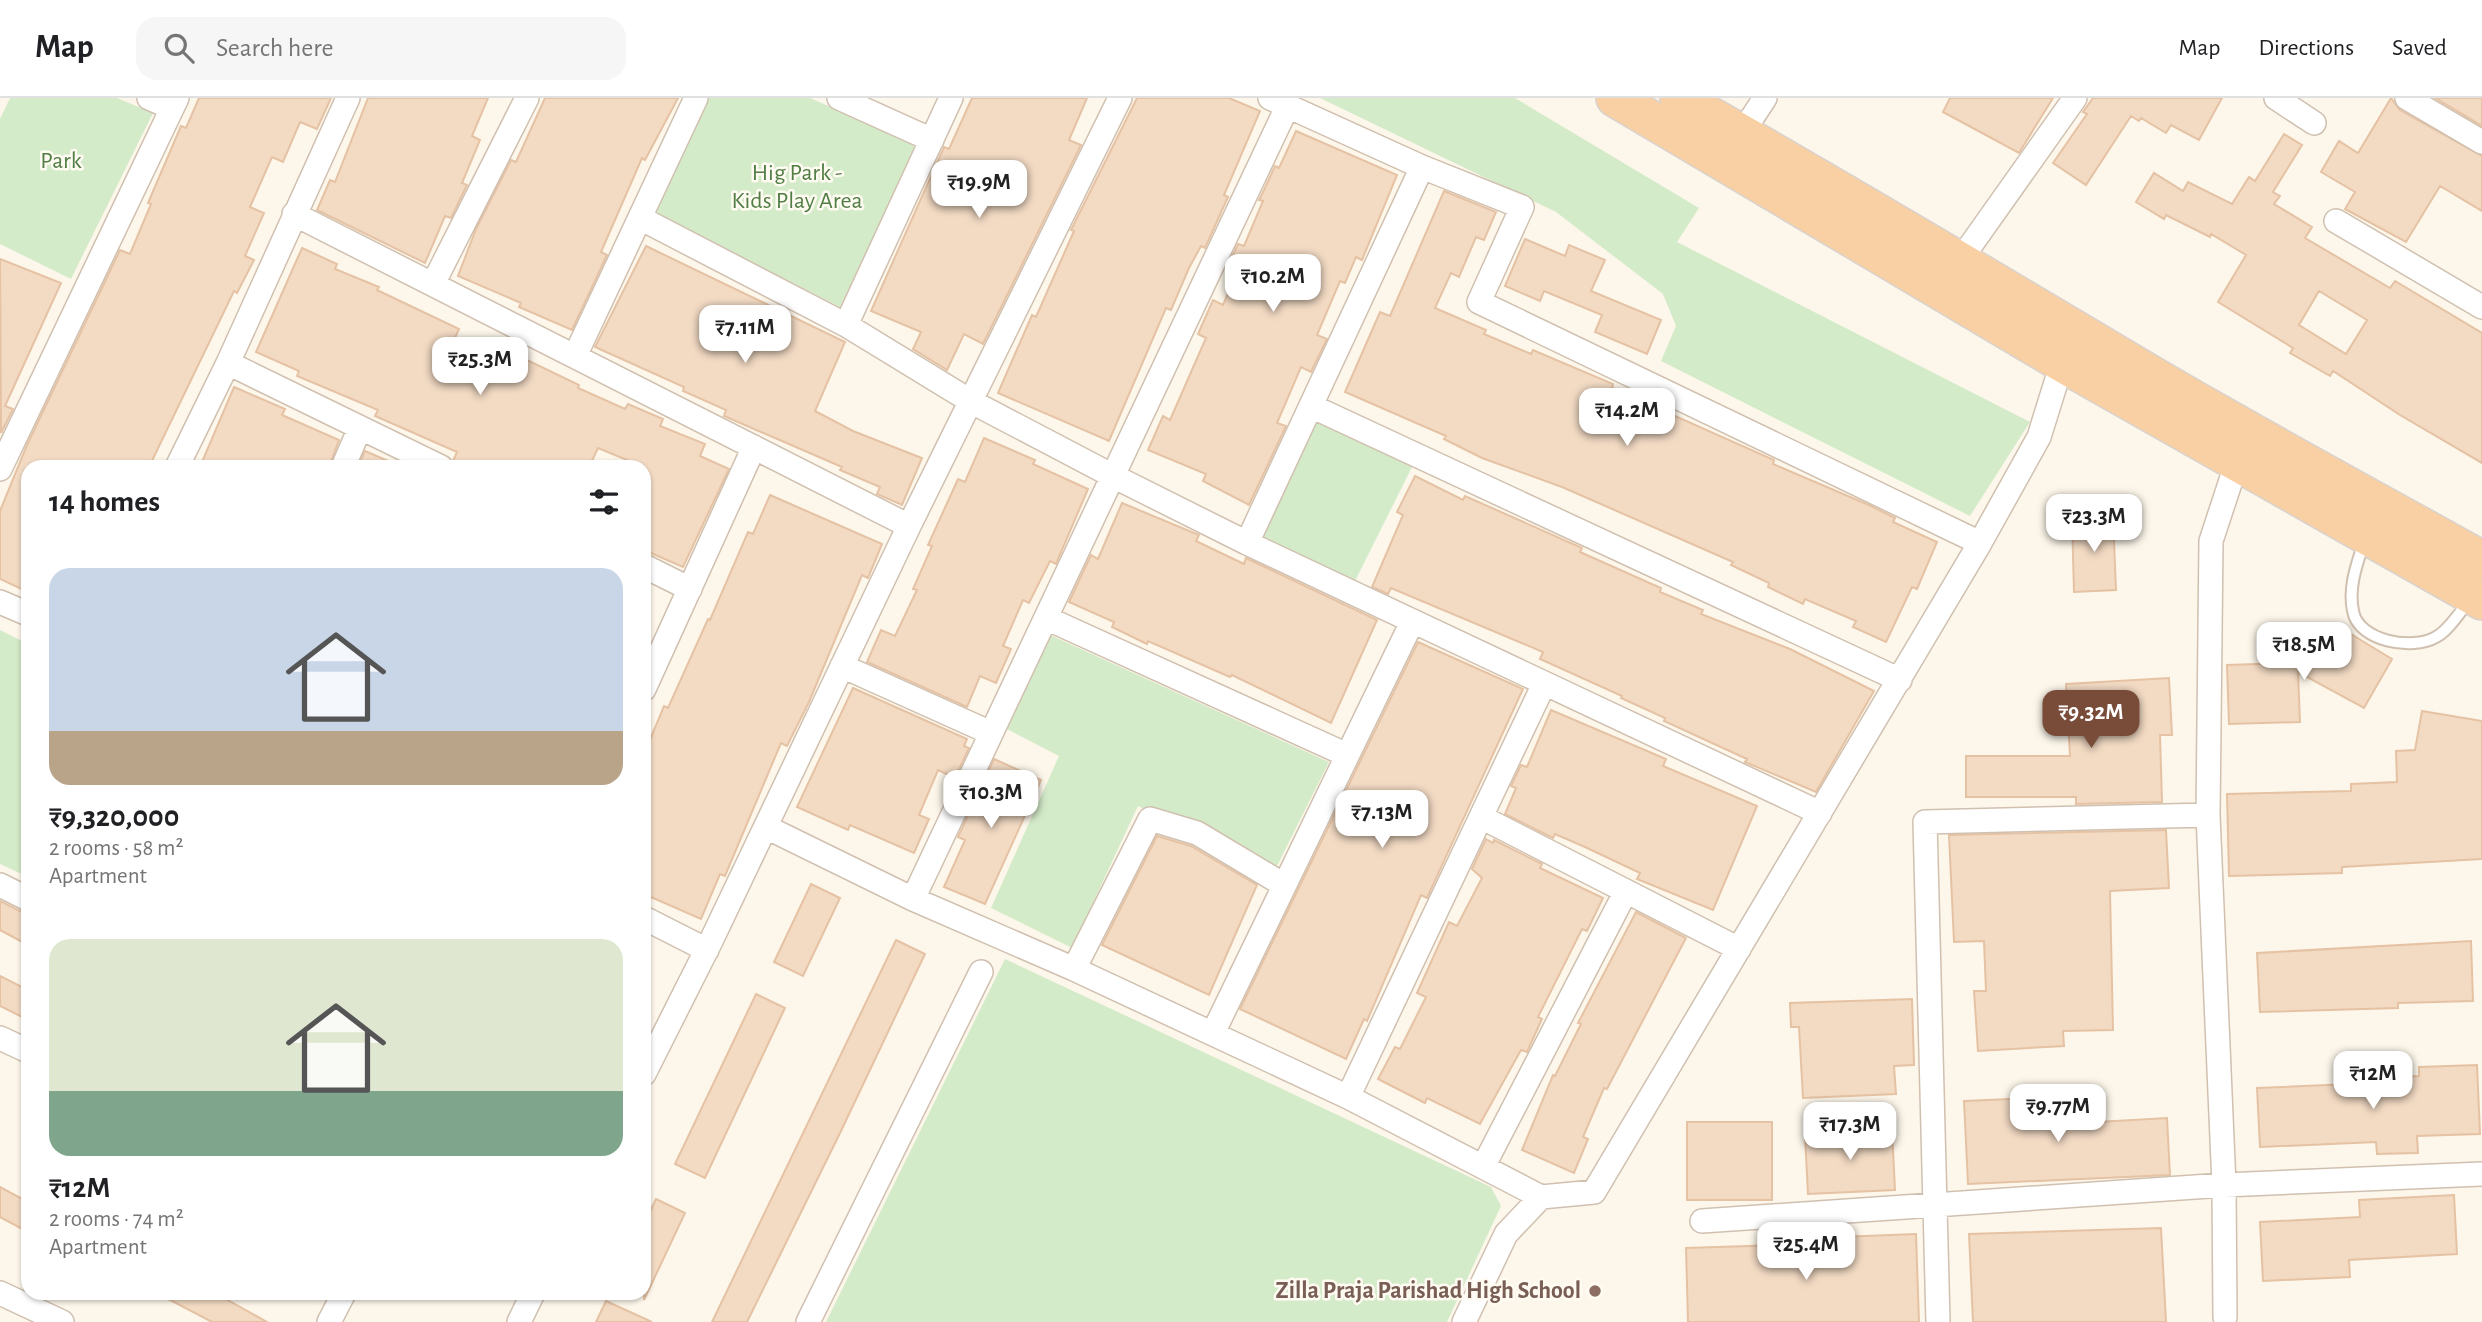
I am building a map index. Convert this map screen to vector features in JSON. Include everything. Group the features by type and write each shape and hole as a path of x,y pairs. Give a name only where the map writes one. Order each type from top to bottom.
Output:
{"highway":[{"path":"1615,98 2063,363 2478,599"},
{"path":"1679,98 1877,215 1961,259 2142,369 2482,560"}],"street":[{"path":"0,469 175,103 149,98"},
{"path":"180,460 228,363 348,98"},
{"path":"433,284 527,98"},
{"path":"575,356 696,98"},
{"path":"839,98 932,140"},
{"path":"846,325 951,98"},
{"path":"651,1060 707,950 909,526 1120,98"},
{"path":"1742,133 1765,98"},
{"path":"1961,259 2075,98"},
{"path":"2276,98 2314,123"},
{"path":"2407,98 2482,142"},
{"path":"914,899 1113,476 1279,102 1422,167 1522,206 1479,302 1980,543"},
{"path":"1247,543 1422,167"},
{"path":"294,214 909,526"},
{"path":"640,218 846,325 972,402 1113,476 1412,622 1820,813"},
{"path":"2336,221 2482,307"},
{"path":"228,363 426,460"},
{"path":"766,827 914,899 1074,969 1348,1097 1541,1197 1594,1192 1980,543 2039,437 2063,363"},
{"path":"1311,406 1900,680"},
{"path":"345,460 360,428"},
{"path":"651,673 754,447"},
{"path":"2225,1317 2224,1185 2208,815 2211,541 2237,462"},
{"path":"651,570 690,589"},
{"path":"0,602 21,611"},
{"path":"1046,618 1347,755"},
{"path":"1213,1034 1412,622"},
{"path":"842,666 991,733"},
{"path":"1348,1097 1483,818 1544,684"},
{"path":"1938,1322 1925,822 2208,815"},
{"path":"1483,818 1739,949"},
{"path":"1074,969 1150,819 1197,833 1284,885"},
{"path":"0,885 21,896"},
{"path":"1483,1167 1625,893"},
{"path":"651,922 707,950"},
{"path":"808,1322 981,972"},
{"path":"1702,1221 1935,1208 2224,1185 2482,1174"},
{"path":"1464,1322 1506,1234 1541,1197"},
{"path":"0,1293 62,1322"},
{"path":"329,1322 340,1300"},
{"path":"519,1322 530,1300"}],"lane":[{"path":"2367,536 2354,571 2351,592 2353,614 2362,625 2380,638 2397,645 2437,637 2478,599"}],"green space":[{"name":"Park","path":"10,98 117,98 153,113 71,279 0,244 0,119"},
{"name":"Hig Park - Kids Play Area","path":"708,98 810,98 917,145 840,307 654,212"},
{"path":"1320,98 1515,98 1699,208 1677,242 2030,422 1970,516 1661,361 1676,326 1663,294 1556,212"},
{"path":"1318,420 1412,467 1354,583 1260,536"},
{"path":"0,630 21,640 21,874 0,864"},
{"path":"1050,635 1329,762 1274,872 1138,806 1072,948 991,908 1059,756 1007,729"},
{"path":"1005,959 1491,1187 1501,1206 1447,1322 826,1322"}],"building":[{"path":"199,98 331,98 317,129 300,122 283,162 272,157 250,207 264,213 245,256 254,260 237,293 234,291 152,460 21,460 21,589 0,579 0,511 27,445 120,250 130,254 151,204 148,203 181,126 186,128"},
{"path":"368,98 488,98 472,136 480,140 462,183 467,185 451,218 445,216 425,263 317,210 330,180 335,182"},
{"path":"545,98 678,98 645,160 642,158 601,252 607,255 572,330 519,307 521,303 458,276 476,229 511,160 516,162"},
{"path":"972,98 1087,98 1069,140 1081,145 983,344 964,334 947,370 913,349 921,332 871,311 944,147 949,149"},
{"path":"1137,98 1229,98 1260,111 1224,195 1228,197 1205,248 1201,246 1171,310 1166,308 1109,441 998,393 1032,315 1036,317 1074,231 1071,230"},
{"path":"1950,98 2053,98 2019,153 1943,112"},
{"path":"2093,98 2222,98 2199,140 2171,125 2166,133 2141,118 2139,121 2131,116 2086,185 2053,163 2087,114 2083,112"},
{"path":"2391,98 2400,110 2482,156 2482,211 2440,186 2406,242 2345,209 2355,192 2321,172 2339,141 2358,153"},
{"path":"2435,98 2482,98 2482,126"},
{"path":"1296,131 1397,175 1362,260 1356,257 1345,283 1340,281 1317,335 1327,339 1311,372 1301,367 1277,423 1286,426 1249,505 1203,481 1206,474 1148,450 1163,416 1170,420 1206,338 1198,334 1213,300 1223,305 1241,263 1231,259 1238,244 1244,246 1263,201 1259,200 1275,166 1279,168"},
{"path":"2284,134 2302,145 2273,192 2280,196 2274,204 2312,227 2305,238 2390,288 2395,281 2482,333 2482,463 2400,415 2333,371 2330,376 2290,353 2293,348 2218,302 2246,255 2211,234 2210,237 2166,215 2164,219 2136,202 2154,173 2183,191 2188,182 2232,204 2249,177 2255,181","holes":["2319,291 2367,320 2346,354 2299,325"]},
{"path":"1444,191 1496,212 1484,240 1476,237 1459,277 1451,273 1435,308 1486,330 1484,334 1531,354 1533,350 1613,384 1612,388 1774,460 1773,464 1869,505 1895,518 1893,522 1937,542 1917,589 1912,587 1886,642 1853,627 1856,621 1805,599 1803,604 1768,587 1769,583 1731,565 1733,562 1562,487 1482,458 1444,439 1446,436 1345,392 1380,312 1390,316"},
{"path":"1525,239 1565,256 1569,245 1605,260 1591,291 1661,320 1647,354 1595,332 1602,315 1544,291 1540,301 1505,286"},
{"path":"646,246 845,342 815,411 853,431 922,458 902,505 877,494 880,487 840,470 842,467 724,416 726,410 683,391 684,387 595,347"},
{"path":"302,248 337,264 335,269 379,287 377,290 459,329 454,340 497,358 502,348 625,409 628,404 663,419 660,426 705,444 700,456 729,469 683,567 651,553 651,460 627,460 598,448 592,460 453,460 457,452 375,416 378,410 297,376 299,371 256,352"},
{"path":"0,259 61,283 5,406 13,409 1,433"},
{"path":"234,387 285,409 282,415 339,440 332,460 203,460"},
{"path":"984,438 1035,460 1033,464 1088,489 1056,564 1050,561 1029,603 1023,600 1003,646 1011,649 996,683 980,676 967,707 867,662 881,630 895,636 917,590 913,589 932,546 928,545 958,479 965,482"},
{"path":"365,451 386,460 361,460"},
{"path":"1415,476 1463,500 1465,496 1582,548 1580,552 1703,610 1701,614 1790,649 1874,691 1816,792 1745,762 1747,759 1664,721 1665,718 1621,698 1622,696 1540,659 1543,652 1391,588 1388,594 1372,587 1403,515 1397,512"},
{"path":"770,495 882,544 868,578 862,575 809,702 787,746 781,743 725,876 720,874 701,919 651,897 651,737 664,706 668,708 708,619 710,620 748,532 753,534"},
{"path":"1122,503 1199,535 1196,541 1244,564 1246,558 1377,620 1331,723 1232,675 1230,677 1148,641 1147,644 1112,627 1114,622 1069,602 1091,555 1098,559"},
{"path":"2113,516 2116,590 2074,592 2072,518"},
{"path":"2341,628 2392,659 2364,708 2298,672 2300,722 2229,724 2227,665 2320,662"},
{"path":"1418,642 1523,689 1427,898 1421,895 1367,1021 1364,1019 1346,1059 1240,1009"},
{"path":"2169,678 2172,735 2160,735 2162,802 2076,804 2076,797 1966,797 1966,756 2070,756 2066,684"},
{"path":"853,688 967,739 964,746 969,748 955,778 938,770 919,815 929,819 914,853 850,825 848,830 797,807"},
{"path":"1551,710 1666,759 1663,766 1757,806 1713,910 1637,879 1640,873 1555,834 1553,838 1505,814 1516,788 1511,786 1521,765 1527,767"},
{"path":"2422,711 2482,721 2482,859 2342,867 2342,873 2229,876 2227,794 2351,791 2351,784 2397,782 2396,751 2415,750"},
{"path":"994,759 1041,780 985,904 944,887 965,840 958,837"},
{"path":"2166,830 2169,888 2110,891 2113,1030 2063,1031 2064,1046 1978,1051 1974,991 1986,991 1984,941 1954,942 1949,835"},
{"path":"1157,836 1191,846 1257,885 1209,995 1102,945"},
{"path":"1486,839 1493,843 1494,840 1542,864 1540,868 1603,898 1587,931 1582,929 1538,1017 1542,1019 1527,1052 1521,1050 1480,1124 1427,1098 1425,1103 1378,1079 1395,1047 1400,1049 1426,997 1417,993 1449,922 1457,926 1482,878 1472,869"},
{"path":"811,884 840,898 803,976 774,962"},
{"path":"0,901 21,912 21,941 0,930"},
{"path":"1636,912 1686,938 1607,1089 1604,1088 1583,1137 1588,1139 1574,1173 1522,1150 1553,1075 1555,1076 1581,1024 1578,1023"},
{"path":"896,940 925,954 841,1131 747,1322 712,1322"},
{"path":"2471,941 2473,1001 2398,1003 2398,1008 2260,1012 2257,953"},
{"path":"0,976 21,986 21,1016 0,1006"},
{"path":"756,994 785,1008 705,1178 675,1164"},
{"path":"1912,999 1914,1065 1894,1066 1896,1094 1803,1098 1799,1027 1791,1027 1790,1003"},
{"path":"2477,1065 2480,1134 2417,1136 2418,1153 2377,1154 2376,1142 2260,1147 2257,1088 2374,1083 2373,1078 2419,1076 2419,1067"},
{"path":"2060,1097 2062,1124 2167,1118 2170,1175 1968,1184 1964,1101"},
{"path":"1687,1122 1772,1122 1772,1200 1687,1200"},
{"path":"1892,1130 1895,1190 1808,1194 1805,1135"},
{"path":"0,1187 21,1198 21,1228 0,1217"},
{"path":"2454,1195 2457,1254 2349,1260 2350,1277 2263,1281 2260,1222 2360,1217 2359,1200"},
{"path":"656,1199 685,1213 651,1285 651,1209"},
{"path":"2161,1228 2166,1322 1973,1322 1969,1234"},
{"path":"1916,1234 1919,1322 1688,1322 1686,1248 1813,1244 1813,1238"},
{"path":"170,1300 228,1300 267,1322 212,1322"},
{"path":"606,1301 652,1322 596,1322"}],"place":[{"name":"Zilla Praja Parishad High School","path":"1595,1291"}]}
